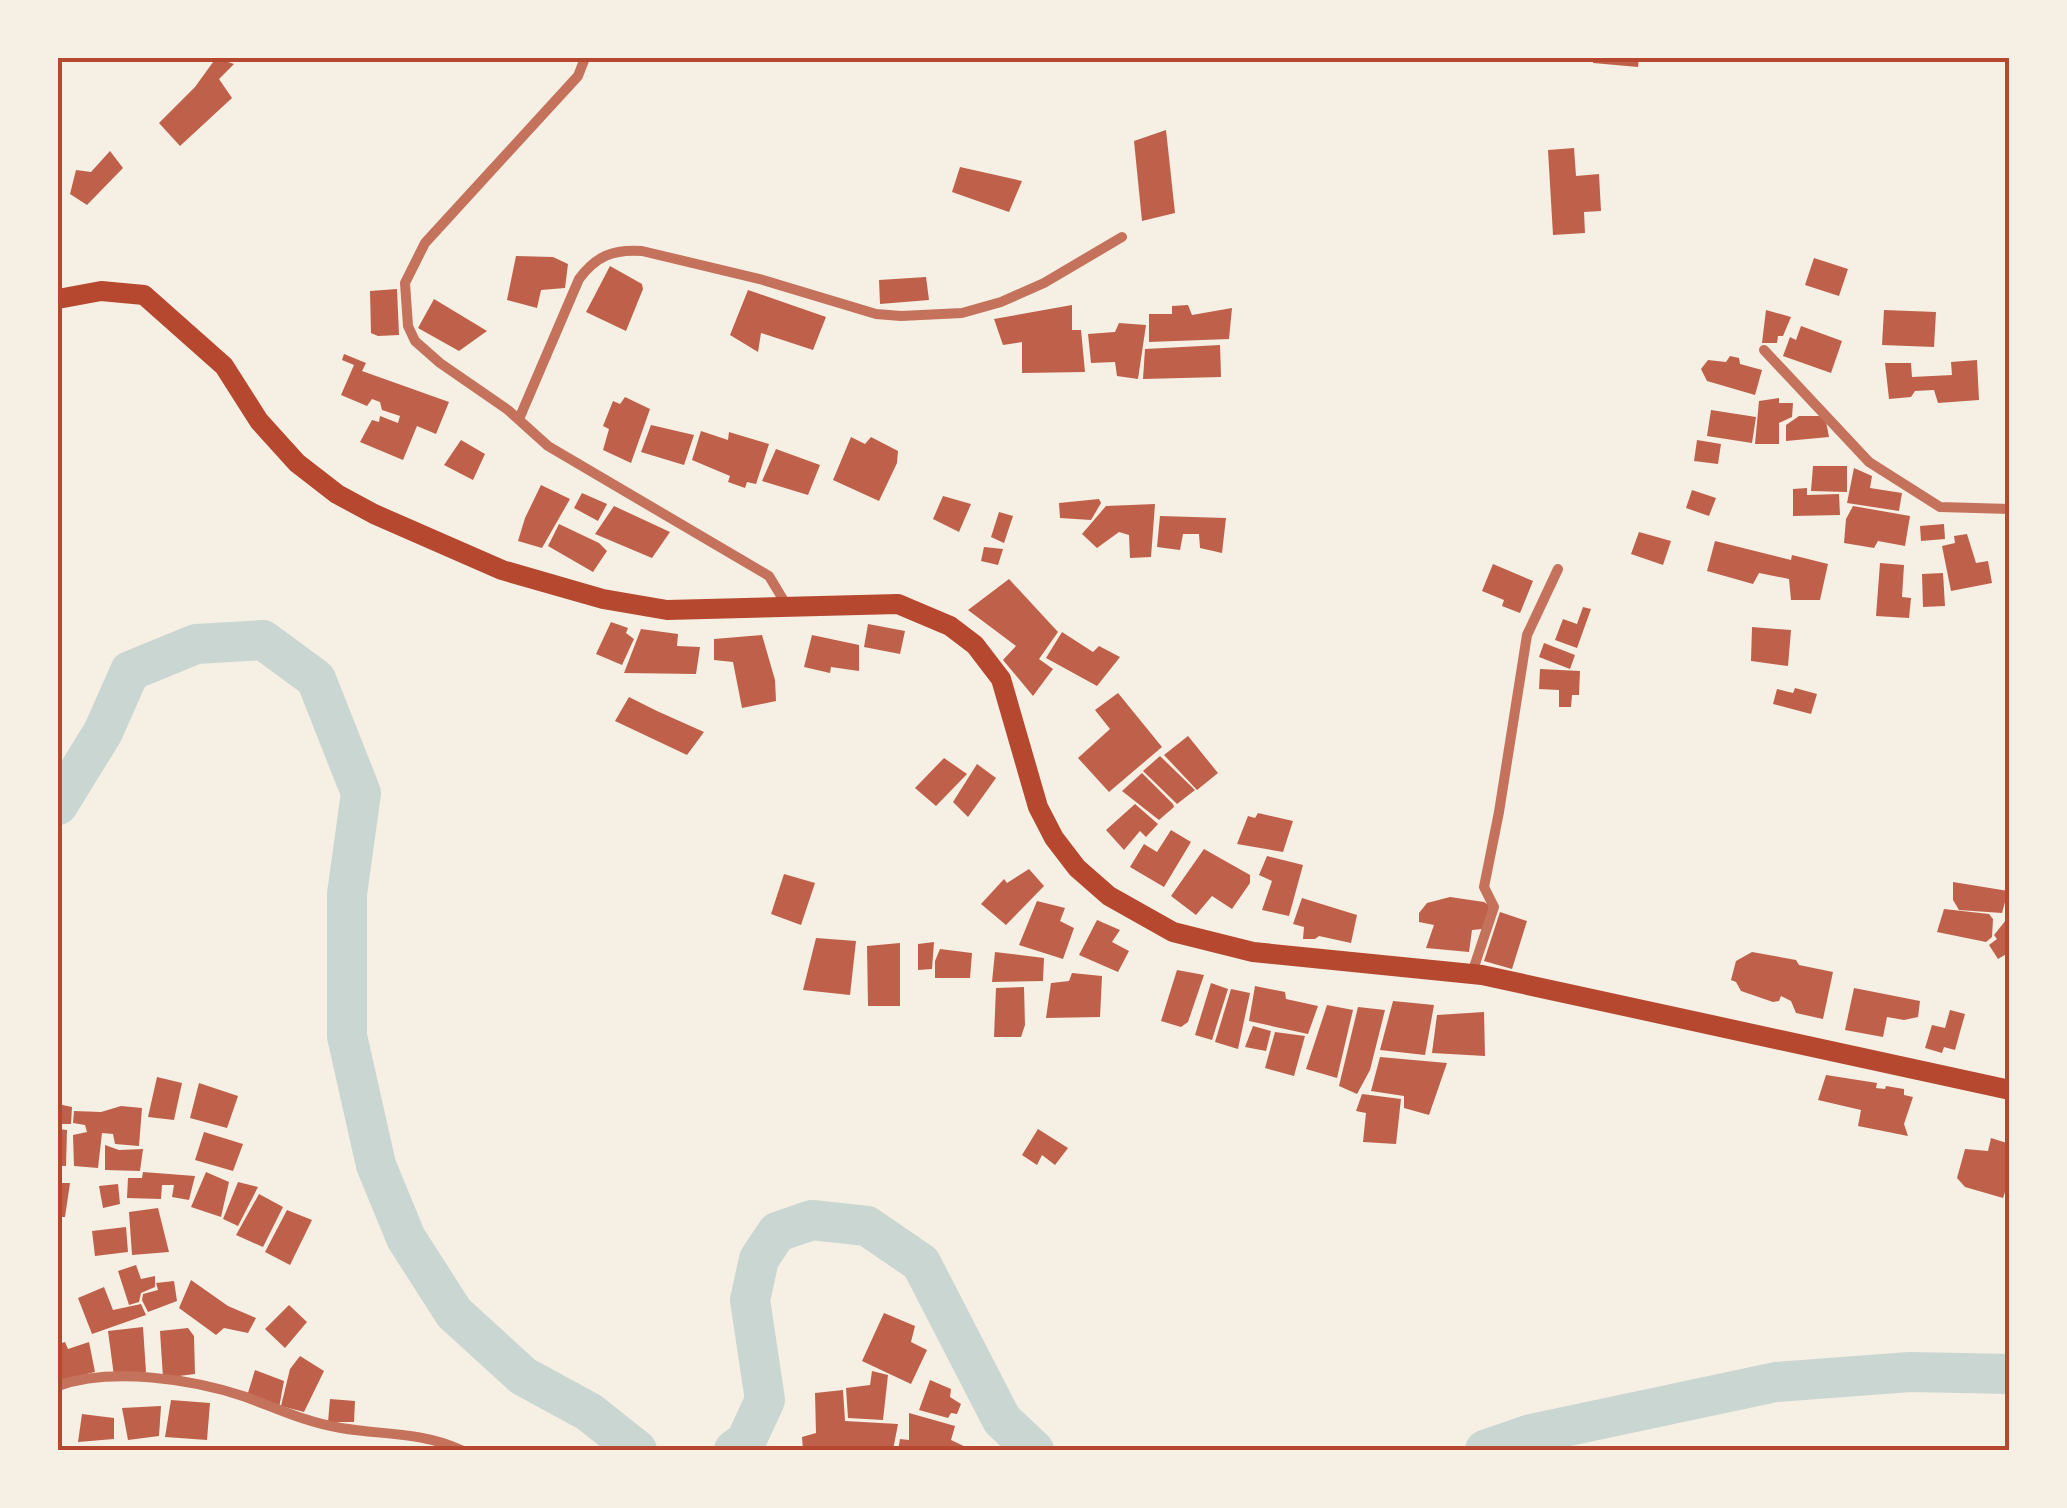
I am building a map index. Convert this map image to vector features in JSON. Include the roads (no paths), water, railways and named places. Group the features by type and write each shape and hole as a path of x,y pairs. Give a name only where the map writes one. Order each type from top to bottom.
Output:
{"highway":[{"path":"58,299 102,292 144,295 224,366 296,463 337,494 374,514 502,570 603,598 667,610 898,604 950,626 975,646 1001,679 1038,807 1054,838 1078,868 1109,896 1173,932 1253,952 1472,974 2010,1090"}],"street":[{"path":"585,58 578,76 425,243 405,283 408,326 415,340 548,446 769,576 787,606"},
{"path":"519,420 580,279 591,262 606,254 642,252 763,280 876,314 901,316 962,313 1001,302 1044,283 1122,237"},
{"path":"1764,350 1869,462 1940,506 2010,509"},
{"path":"1472,974 1494,907 1484,888 1527,635 1558,569"},
{"path":"58,1386 83,1377 208,1386 291,1416 342,1428 395,1432 444,1442 461,1450"}],"waterway":[{"path":"58,805 103,732 130,671 196,644 263,640 316,679 361,793 347,894 347,1036 376,1165 406,1238 454,1313 523,1376 589,1412 637,1450"},
{"path":"734,1450 746,1441 765,1400 750,1300 759,1259 777,1232 812,1220 867,1226 921,1263 1002,1420 1034,1450"},
{"path":"1485,1450 1531,1434 1776,1382 1910,1372 2010,1374"}]}
